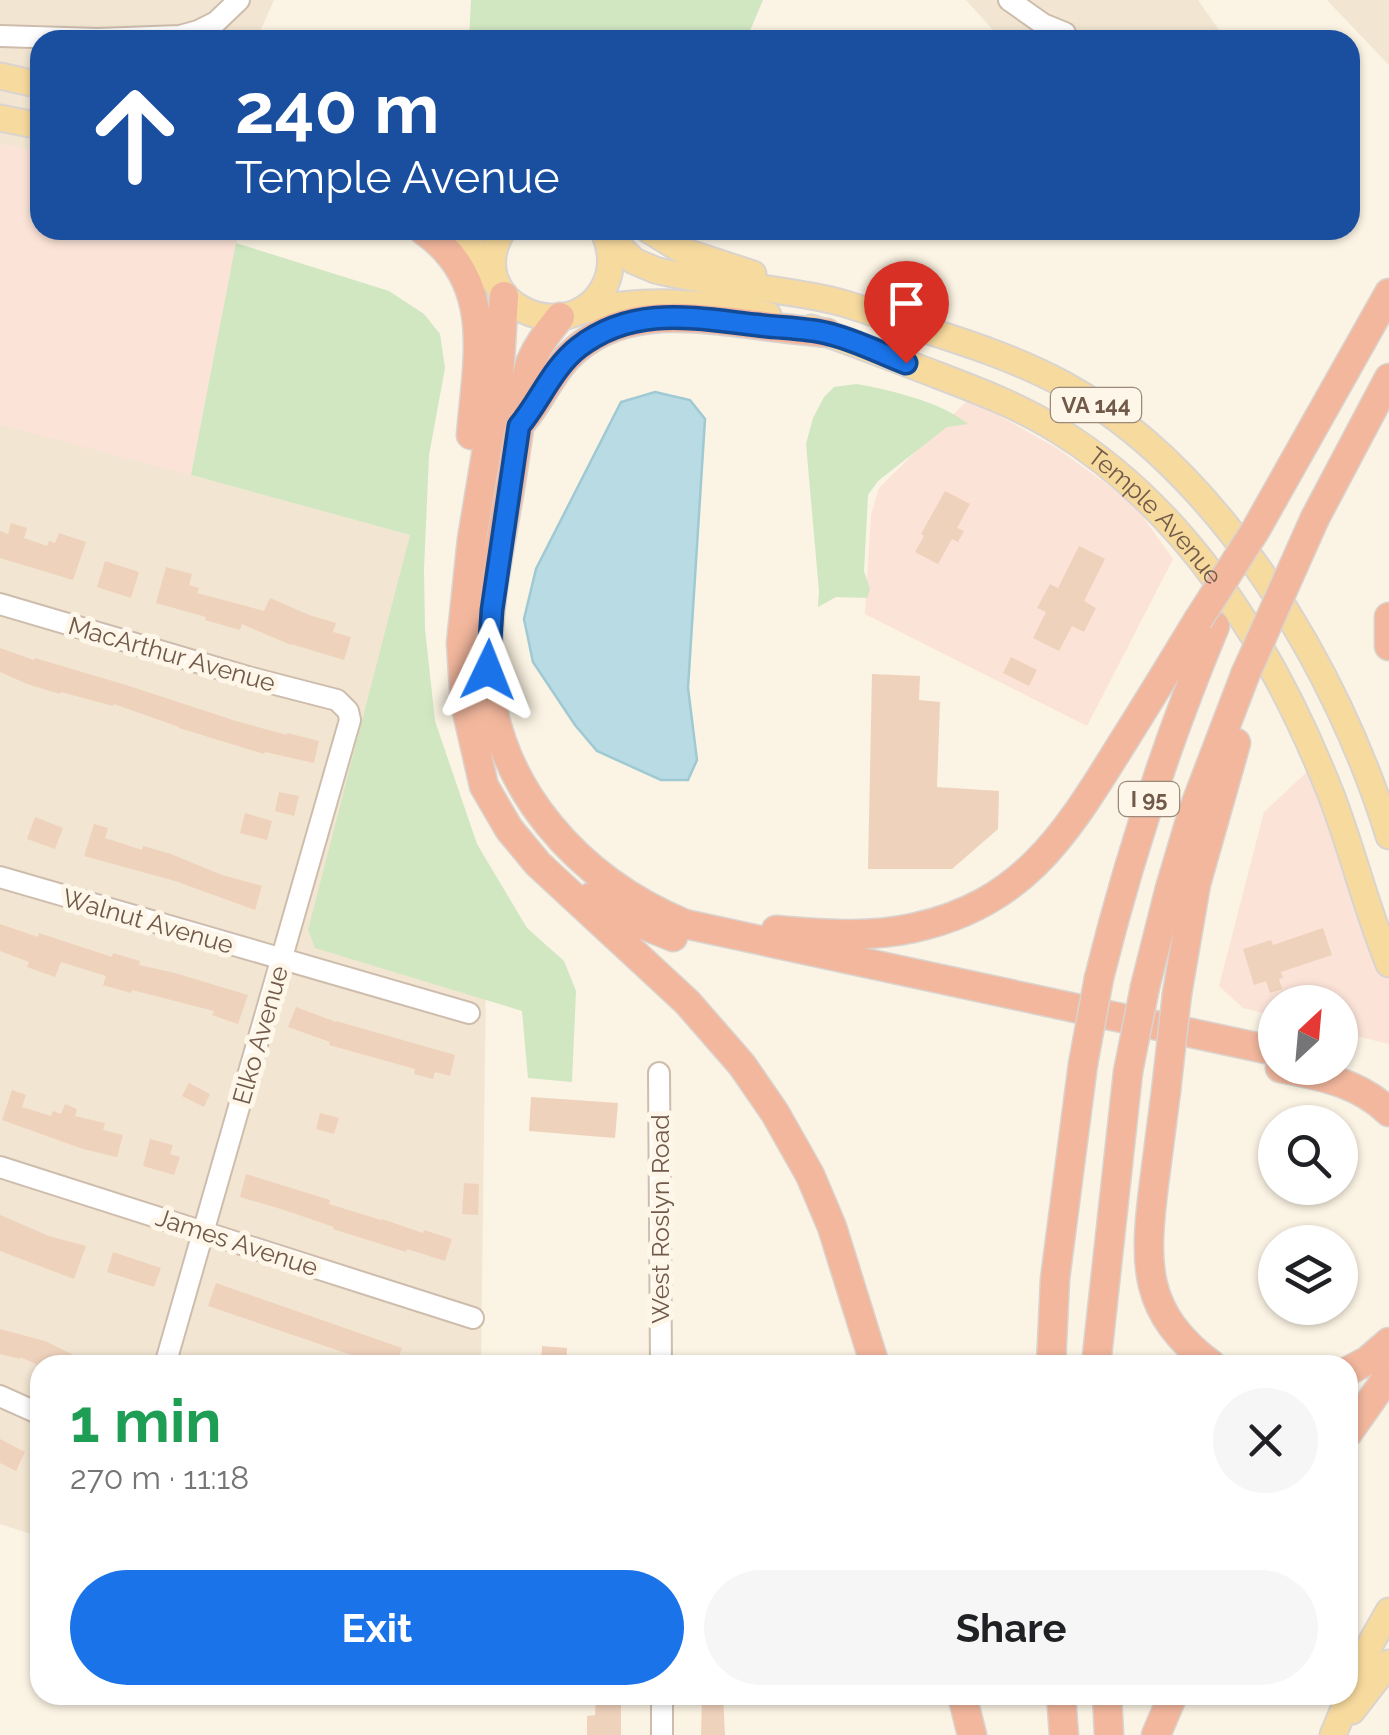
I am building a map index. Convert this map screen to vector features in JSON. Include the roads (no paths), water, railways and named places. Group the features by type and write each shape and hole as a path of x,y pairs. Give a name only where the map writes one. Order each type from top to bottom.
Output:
{"highway":[{"path":"433,240 456,262 475,303 480,342 470,442 481,481"},
{"path":"500,291 498,377 472,539 461,643 461,673 484,786 523,847 688,1002 742,1065 776,1113 810,1175 832,1227 872,1355"},
{"name":"I 95","path":"1051,1355 1054,1279 1083,1064 1100,978 1152,791 1207,623 1288,469 1389,293"},
{"path":"570,314 539,345 526,380 492,610 488,670 508,758 554,834 575,856 616,887 666,916 696,927 1258,1047"},
{"path":"519,426 569,355 616,325 680,317 826,333"},
{"name":"I 95","path":"1097,1355 1128,1072 1170,888 1194,812 1249,681 1281,590 1389,378"},
{"path":"1389,617 1389,646"},
{"path":"616,887 708,919 810,933 887,933 958,914 996,895 1042,859 1082,808 1207,623"},
{"path":"1199,1355 1185,1344 1158,1302 1151,1282 1147,1245 1177,994 1196,884 1249,681"},
{"path":"471,732 510,809 553,864 608,908 656,932 1258,1063"},
{"path":"1358,1073 1389,1093"},
{"path":"1348,1085 1389,1112"},
{"path":"1358,1366 1389,1342"},
{"path":"1358,1420 1389,1375"},
{"path":"964,1705 972,1735"},
{"path":"1062,1705 1064,1735"},
{"path":"1108,1705 1109,1735"},
{"path":"1156,1735 1168,1705"}],"main road":[{"path":"0,76 30,83"},
{"path":"0,118 30,124"},
{"path":"467,240 500,291"},
{"path":"498,240 493,262 500,291"},
{"path":"570,314 601,292 610,273 606,240"},
{"name":"Temple Avenue","path":"613,240 634,261 655,270 834,301 986,350 1052,379 1124,426 1180,475 1242,547 1305,644 1333,694 1389,836"},
{"path":"664,240 698,258 834,301"},
{"name":"VA 144","path":"500,291 530,313 550,317 570,314"},
{"name":"Temple Avenue","path":"570,314 619,304 691,302 755,312 826,333 988,395 1055,428 1116,472 1186,543 1252,632 1304,730 1330,793 1389,964"},
{"path":"1358,1675 1389,1611"},
{"path":"1358,1703 1389,1664"},
{"path":"1333,1735 1345,1705"},
{"path":"1333,1735 1357,1705"}],"street":[{"path":"200,30 216,22 239,0"},
{"path":"1009,0 1058,30"},
{"path":"0,36 30,37"},
{"name":"MacArthur Avenue","path":"0,604 337,700 344,706"},
{"name":"Elko Avenue","path":"168,1355 350,720 344,706"},
{"name":"Walnut Avenue","path":"0,877 469,1013"},
{"name":"West Roslyn Road","path":"659,1073 660,1355"},
{"name":"James Avenue","path":"0,1167 473,1318"},
{"path":"0,1396 30,1410"},
{"path":"662,1705 662,1735"}],"water":[{"path":"655,392 690,400 705,419 688,688 697,760 688,780 661,780 597,751 533,662 524,619 536,569 621,402"}]}
